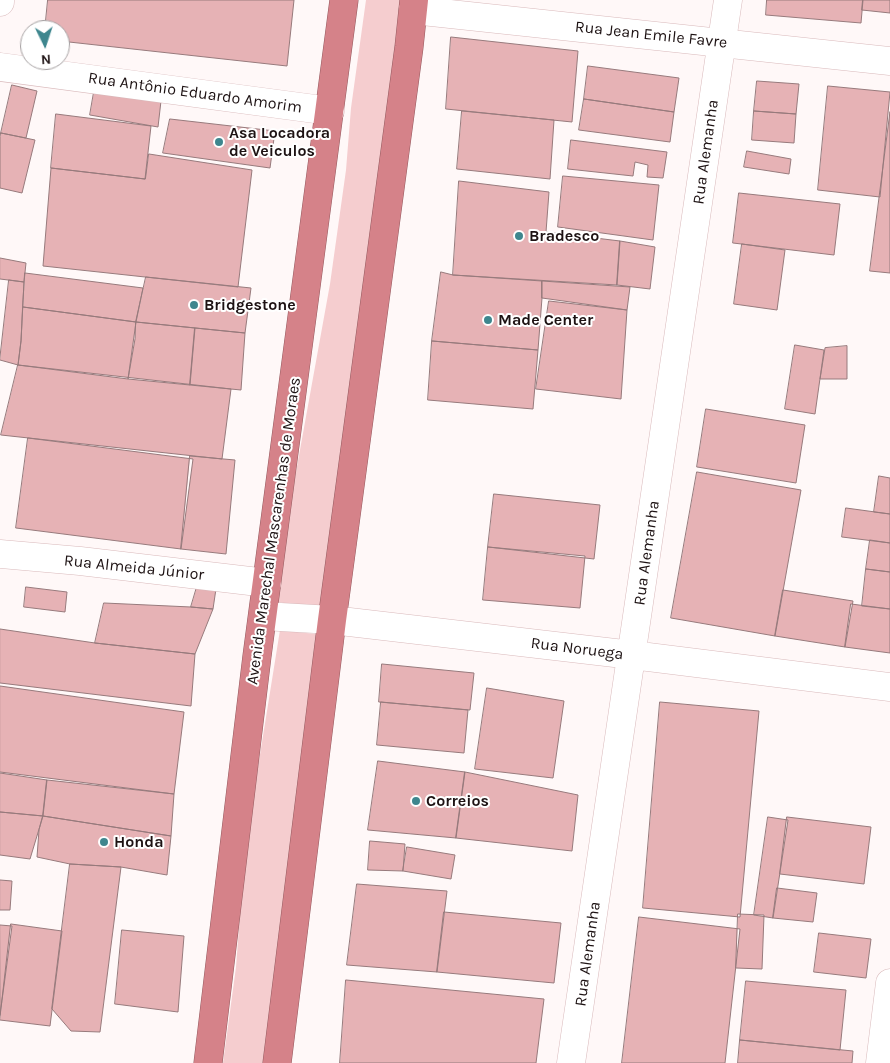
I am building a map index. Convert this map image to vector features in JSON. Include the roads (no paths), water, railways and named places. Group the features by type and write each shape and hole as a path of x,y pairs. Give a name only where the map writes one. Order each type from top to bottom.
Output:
{"highway":[{"name":"Avenida Marechal Mascarenhas de Moraes","path":"208,1063 267,583 344,0"},
{"path":"277,1063 332,620 413,5"}],"street":[{"name":"Rua Alemanha","path":"571,1063 728,0"},
{"name":"Rua Jean Emile Favre","path":"413,5 722,43 890,61"},
{"name":"Rua Antônio Eduardo Amorim","path":"0,67 330,111"},
{"name":"Rua Almeida Júnior","path":"0,554 80,561 267,583"},
{"name":"Rua Noruega","path":"263,616 332,620 890,687"},
{"path":"880,1063 890,983"}],"place":[{"name":"Asa Locadora de Veiculos","path":"219,142"},
{"name":"Bradesco","path":"519,236"},
{"name":"Bridgestone","path":"194,305"},
{"name":"Made Center","path":"488,320"},
{"name":"Correios","path":"416,801"},
{"name":"Honda","path":"104,842"}]}
